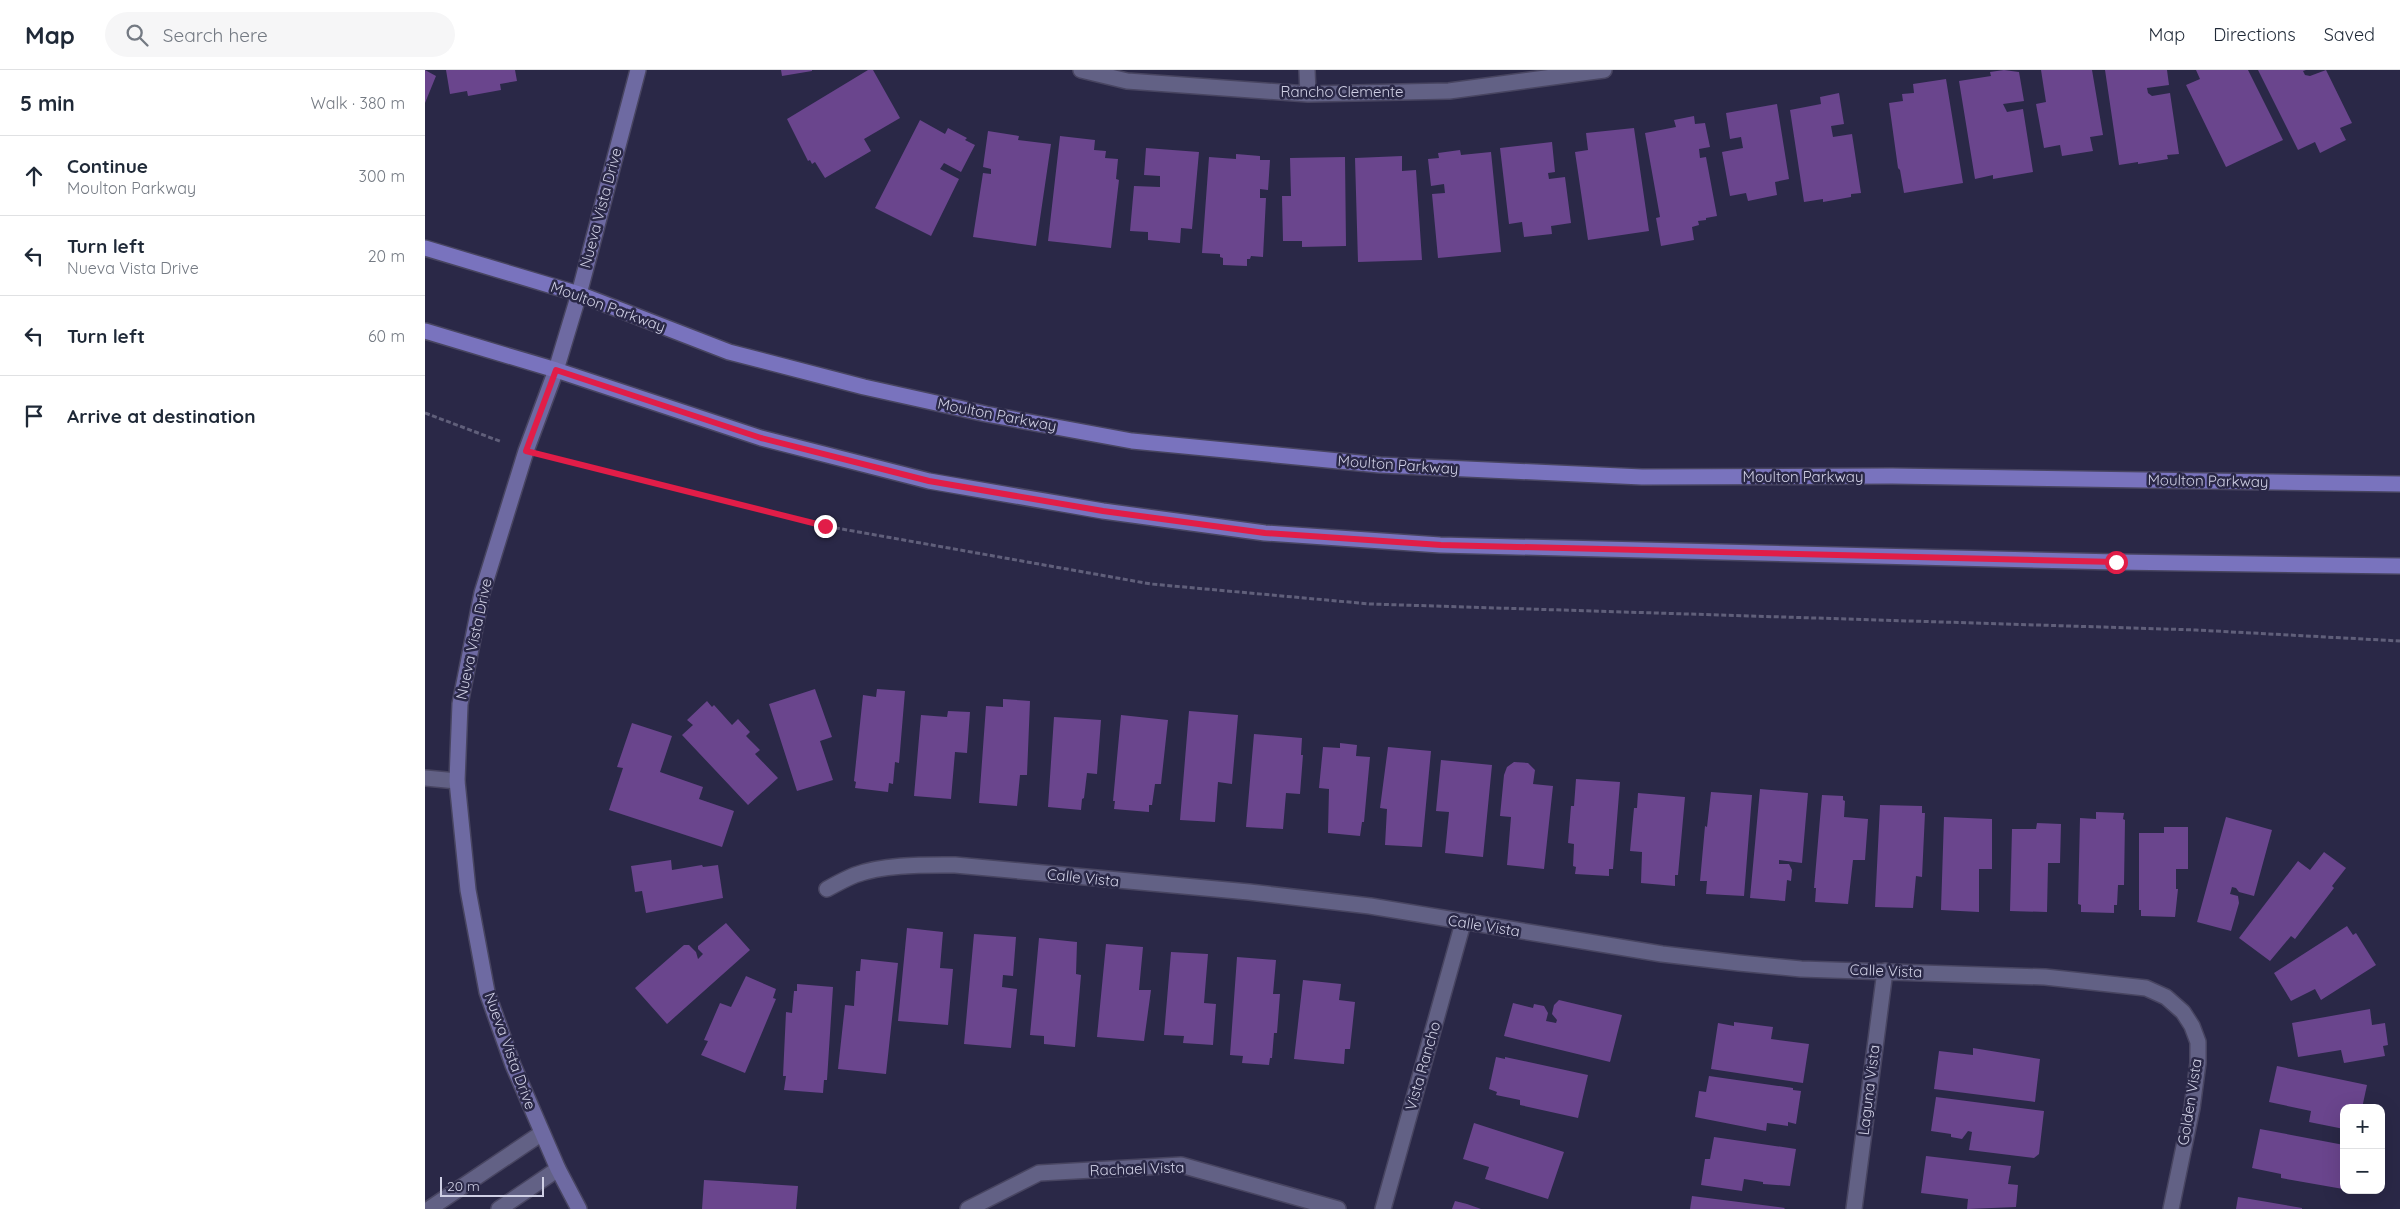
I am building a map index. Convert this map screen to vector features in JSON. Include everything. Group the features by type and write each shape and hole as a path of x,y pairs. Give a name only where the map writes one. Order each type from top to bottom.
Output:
{"main road":[{"name":"Moulton Parkway","path":"425,248 579,294 729,352 864,387 986,414 1133,441 1380,465 1642,477 1892,476 2400,484"},
{"path":"425,331 556,370 761,438 929,481 1103,511 1265,533 1441,545 2116,562 2400,566"}],"street":[{"name":"Nueva Vista Drive","path":"579,1209 542,1134 513,1065 487,992 468,890 457,781 460,704 482,593 526,451 556,370 579,294 637,70"},
{"name":"Rancho Clemente","path":"1081,70 1127,81 1308,94 1449,91 1604,70"},
{"path":"1307,70 1308,94"},
{"path":"425,778 457,781"},
{"name":"Calle Vista","path":"827,889 856,874 912,865 955,865 1258,893 1370,906 1463,923 1662,954 1801,969 2045,977 2146,988"},
{"name":"Vista Rancho","path":"1383,1209 1463,923"},
{"name":"Laguna Vista","path":"1854,1209 1885,971"},
{"name":"Golden Vista","path":"2146,988 2166,997 2183,1012 2192,1026 2198,1042 2198,1063 2192,1108 2171,1209"},
{"path":"429,1209 542,1134"},
{"name":"Rachael Vista","path":"968,1209 1039,1174 1181,1165 1339,1209"},
{"path":"499,1209 558,1169"}],"path":[{"path":"425,413 526,451 825,526 1151,584 1370,604 2196,630 2400,640"}],"building":[{"path":"425,70 436,76 425,103"},
{"path":"446,70 515,70 517,81 500,84 501,90 468,96 467,91 450,94"},
{"path":"781,70 812,70 812,71 782,76"},
{"path":"868,70 873,70 900,118 864,139 871,151 825,178 815,162 812,164 810,160 808,161 787,119"},
{"path":"2004,70 2019,72 2024,101 2003,104 2007,112 2023,109 2033,172 1993,179 1993,175 1975,179 1959,81 1991,76 1990,72"},
{"path":"2041,70 2092,70 2103,135 2090,137 2093,151 2062,156 2060,145 2044,148 2036,104 2046,102"},
{"path":"2105,70 2167,70 2169,85 2147,88 2148,93 2152,96 2170,93 2179,154 2167,155 2168,159 2119,165"},
{"path":"2196,70 2248,70 2283,140 2226,167 2186,85 2200,79"},
{"path":"2258,70 2306,70 2303,71 2305,75 2310,76 2326,70 2352,123 2340,128 2346,140 2320,153 2315,142 2298,150"},
{"path":"1946,79 1963,183 1904,193 1898,168 1889,103 1903,101 1902,94 1914,93 1913,84"},
{"path":"1839,93 1844,124 1831,126 1833,137 1852,134 1861,193 1851,194 1851,197 1823,202 1823,199 1804,202 1790,110 1821,104 1820,97"},
{"path":"1777,104 1789,179 1775,182 1777,195 1748,201 1746,193 1730,196 1722,152 1743,148 1741,137 1730,139 1726,113"},
{"path":"1694,116 1695,124 1705,123 1710,147 1699,149 1700,158 1706,157 1717,216 1698,221 1699,225 1692,227 1694,240 1661,246 1656,218 1660,217 1645,133 1676,127 1674,120"},
{"path":"920,120 945,134 948,128 967,138 965,140 975,145 961,172 944,163 940,169 959,179 931,236 875,208"},
{"path":"1634,128 1649,231 1588,240 1575,152 1588,150 1586,133"},
{"path":"988,131 1019,136 1018,140 1051,144 1036,246 973,237 983,173 991,174 991,169 983,167"},
{"path":"1060,136 1095,140 1094,150 1106,151 1105,158 1118,159 1116,179 1119,180 1111,248 1048,241"},
{"path":"1552,142 1555,172 1548,173 1549,179 1565,177 1571,223 1551,226 1552,234 1524,237 1522,222 1509,224 1500,148"},
{"path":"1146,148 1199,152 1192,229 1181,228 1180,243 1148,240 1148,232 1130,231 1134,186 1160,187 1160,176 1144,175"},
{"path":"1460,150 1461,155 1491,152 1501,252 1438,258 1432,194 1445,193 1444,184 1431,186 1428,159 1439,158 1438,153"},
{"path":"1236,154 1260,156 1260,160 1270,160 1268,190 1260,189 1260,198 1266,198 1263,257 1251,256 1250,259 1247,259 1247,266 1223,265 1223,258 1220,257 1220,254 1202,253 1209,157 1236,159"},
{"path":"1402,156 1402,171 1416,170 1422,260 1358,262 1355,158"},
{"path":"1345,157 1346,246 1302,247 1302,241 1283,241 1282,196 1291,196 1290,158"},
{"path":"815,689 832,737 820,741 833,780 797,791 769,704"},
{"path":"877,689 905,691 899,763 895,762 893,784 889,783 888,792 855,788 856,782 854,781 863,695 876,697"},
{"path":"1003,699 1030,701 1027,775 1020,775 1017,806 979,803 986,706 1003,707"},
{"path":"707,701 712,707 714,705 732,725 738,719 750,732 746,736 760,750 755,754 778,778 748,805 682,735 693,725 687,720"},
{"path":"948,711 970,712 967,753 955,752 951,799 914,796 921,715 947,717"},
{"path":"1189,711 1238,715 1232,784 1218,782 1215,822 1180,820"},
{"path":"1121,715 1168,720 1161,784 1155,784 1149,812 1114,809 1115,801 1113,801"},
{"path":"1054,717 1101,720 1097,774 1087,773 1081,810 1048,807"},
{"path":"632,723 672,736 660,772 703,787 699,799 734,811 722,847 609,810 623,768 617,767"},
{"path":"1254,734 1302,738 1301,755 1303,755 1300,794 1286,793 1283,829 1246,827"},
{"path":"1340,743 1357,745 1356,756 1370,757 1364,822 1362,822 1360,836 1328,833 1329,789 1319,788 1323,747 1340,748"},
{"path":"1388,747 1431,751 1422,847 1385,845 1387,809 1380,808"},
{"path":"1441,760 1492,765 1483,857 1445,853 1449,812 1436,811"},
{"path":"1514,762 1528,763 1535,770 1533,784 1553,786 1544,869 1507,865 1511,817 1500,816 1504,775 1507,767"},
{"path":"1576,779 1620,782 1613,869 1609,869 1609,876 1575,874 1576,867 1573,866 1574,844 1568,843 1571,806 1574,806"},
{"path":"1760,789 1808,793 1802,863 1779,860 1779,864 1789,864 1792,870 1791,881 1787,880 1785,901 1750,898"},
{"path":"1711,792 1752,795 1744,896 1706,894 1707,881 1700,881 1705,826 1707,827"},
{"path":"1638,793 1685,797 1678,875 1675,875 1675,886 1641,883 1642,852 1630,851 1634,808 1637,808"},
{"path":"1822,795 1843,796 1845,801 1844,817 1868,819 1865,860 1853,860 1848,904 1815,902 1816,888 1814,888"},
{"path":"1880,805 1922,806 1922,813 1925,813 1922,877 1916,876 1913,908 1875,907"},
{"path":"2096,812 2124,813 2124,885 2118,885 2117,905 2114,905 2114,913 2081,912 2081,905 2078,904 2080,818 2096,819"},
{"path":"1944,817 1992,819 1992,869 1979,869 1979,912 1941,910"},
{"path":"2226,817 2272,830 2254,896 2239,892 2236,888 2232,887 2230,894 2238,896 2239,903 2231,931 2197,922"},
{"path":"2037,823 2061,824 2060,863 2048,863 2047,912 2010,911 2012,829 2036,829"},
{"path":"2164,827 2188,827 2188,869 2176,869 2176,889 2178,889 2175,917 2141,916 2141,910 2139,910 2139,833 2164,833"},
{"path":"2324,852 2346,868 2332,886 2334,888 2295,939 2291,936 2270,961 2239,938 2298,861 2310,870"},
{"path":"671,860 672,870 702,865 703,867 718,865 723,898 646,913 642,891 635,892 631,866"},
{"path":"726,923 750,950 667,1024 635,988 684,945 689,945 696,952 698,959 703,954 698,949 698,946"},
{"path":"2347,926 2353,935 2356,933 2376,965 2321,1000 2315,989 2291,1001 2274,973"},
{"path":"907,928 943,932 940,968 953,969 948,1025 898,1021"},
{"path":"974,934 1016,937 1013,976 1003,975 1002,987 1017,989 1011,1048 964,1044"},
{"path":"1039,938 1077,942 1076,974 1081,975 1075,1047 1044,1044 1044,1036 1030,1035"},
{"path":"1106,944 1143,947 1139,990 1151,990 1144,1041 1097,1037"},
{"path":"1171,952 1208,954 1204,1003 1216,1004 1213,1045 1183,1043 1184,1036 1164,1035"},
{"path":"1237,957 1276,960 1273,994 1280,994 1277,1033 1274,1033 1272,1058 1270,1058 1269,1065 1242,1063 1243,1056 1230,1055"},
{"path":"861,959 898,963 886,1074 838,1069 845,1005 854,1006 856,971 860,971"},
{"path":"746,976 776,989 773,998 776,999 745,1073 701,1055 708,1041 704,1040 720,1003 731,1007"},
{"path":"1303,980 1341,984 1339,1000 1355,1002 1350,1049 1345,1049 1344,1064 1294,1059"},
{"path":"797,984 833,987 827,1080 824,1080 823,1093 784,1090 786,1076 783,1076 786,1012 792,1013 794,991 797,991"},
{"path":"1559,1000 1622,1015 1610,1062 1504,1036 1513,1003 1533,1008 1534,1004 1544,1006 1548,1013 1546,1021 1556,1023 1557,1020 1552,1014 1554,1005"},
{"path":"2370,1009 2372,1025 2385,1023 2388,1045 2383,1046 2385,1056 2344,1063 2341,1050 2298,1057 2292,1023"},
{"path":"1734,1022 1773,1027 1771,1039 1809,1044 1803,1083 1711,1069 1718,1023 1734,1026"},
{"path":"1973,1048 2040,1059 2035,1102 1934,1089 1939,1051 1973,1055"},
{"path":"1496,1057 1505,1059 1505,1057 1588,1075 1578,1118 1520,1105 1520,1100 1496,1095 1497,1092 1489,1089"},
{"path":"2277,1066 2367,1085 2363,1104 2340,1104 2340,1128 2309,1122 2311,1111 2269,1102"},
{"path":"1709,1076 1793,1088 1793,1090 1801,1091 1796,1124 1788,1122 1788,1126 1767,1123 1766,1131 1695,1117 1699,1091 1706,1092"},
{"path":"1936,1097 2044,1111 2039,1154 2034,1158 1969,1150 1972,1132 1968,1131 1962,1139 1951,1137 1951,1134 1931,1131"},
{"path":"1474,1123 1564,1152 1548,1199 1485,1179 1489,1167 1463,1159"},
{"path":"2260,1129 2340,1144 2340,1188 2281,1178 2281,1174 2252,1168"},
{"path":"1714,1137 1796,1149 1790,1186 1763,1184 1763,1182 1744,1179 1742,1191 1701,1185 1705,1159 1710,1159"},
{"path":"1926,1156 2011,1166 2008,1184 2018,1185 2016,1207 1967,1209 1968,1199 1921,1193"},
{"path":"704,1180 798,1186 796,1209 702,1209"},
{"path":"1692,1196 1785,1208 1690,1209"},
{"path":"2238,1197 2302,1208 2302,1209 2236,1209"},
{"path":"1455,1201 1467,1204 1481,1209 1452,1209"}],"route":[{"path":"825,526 526,451 556,370 761,438 929,481 1103,511 1265,533 1441,545 2116,562"}]}
